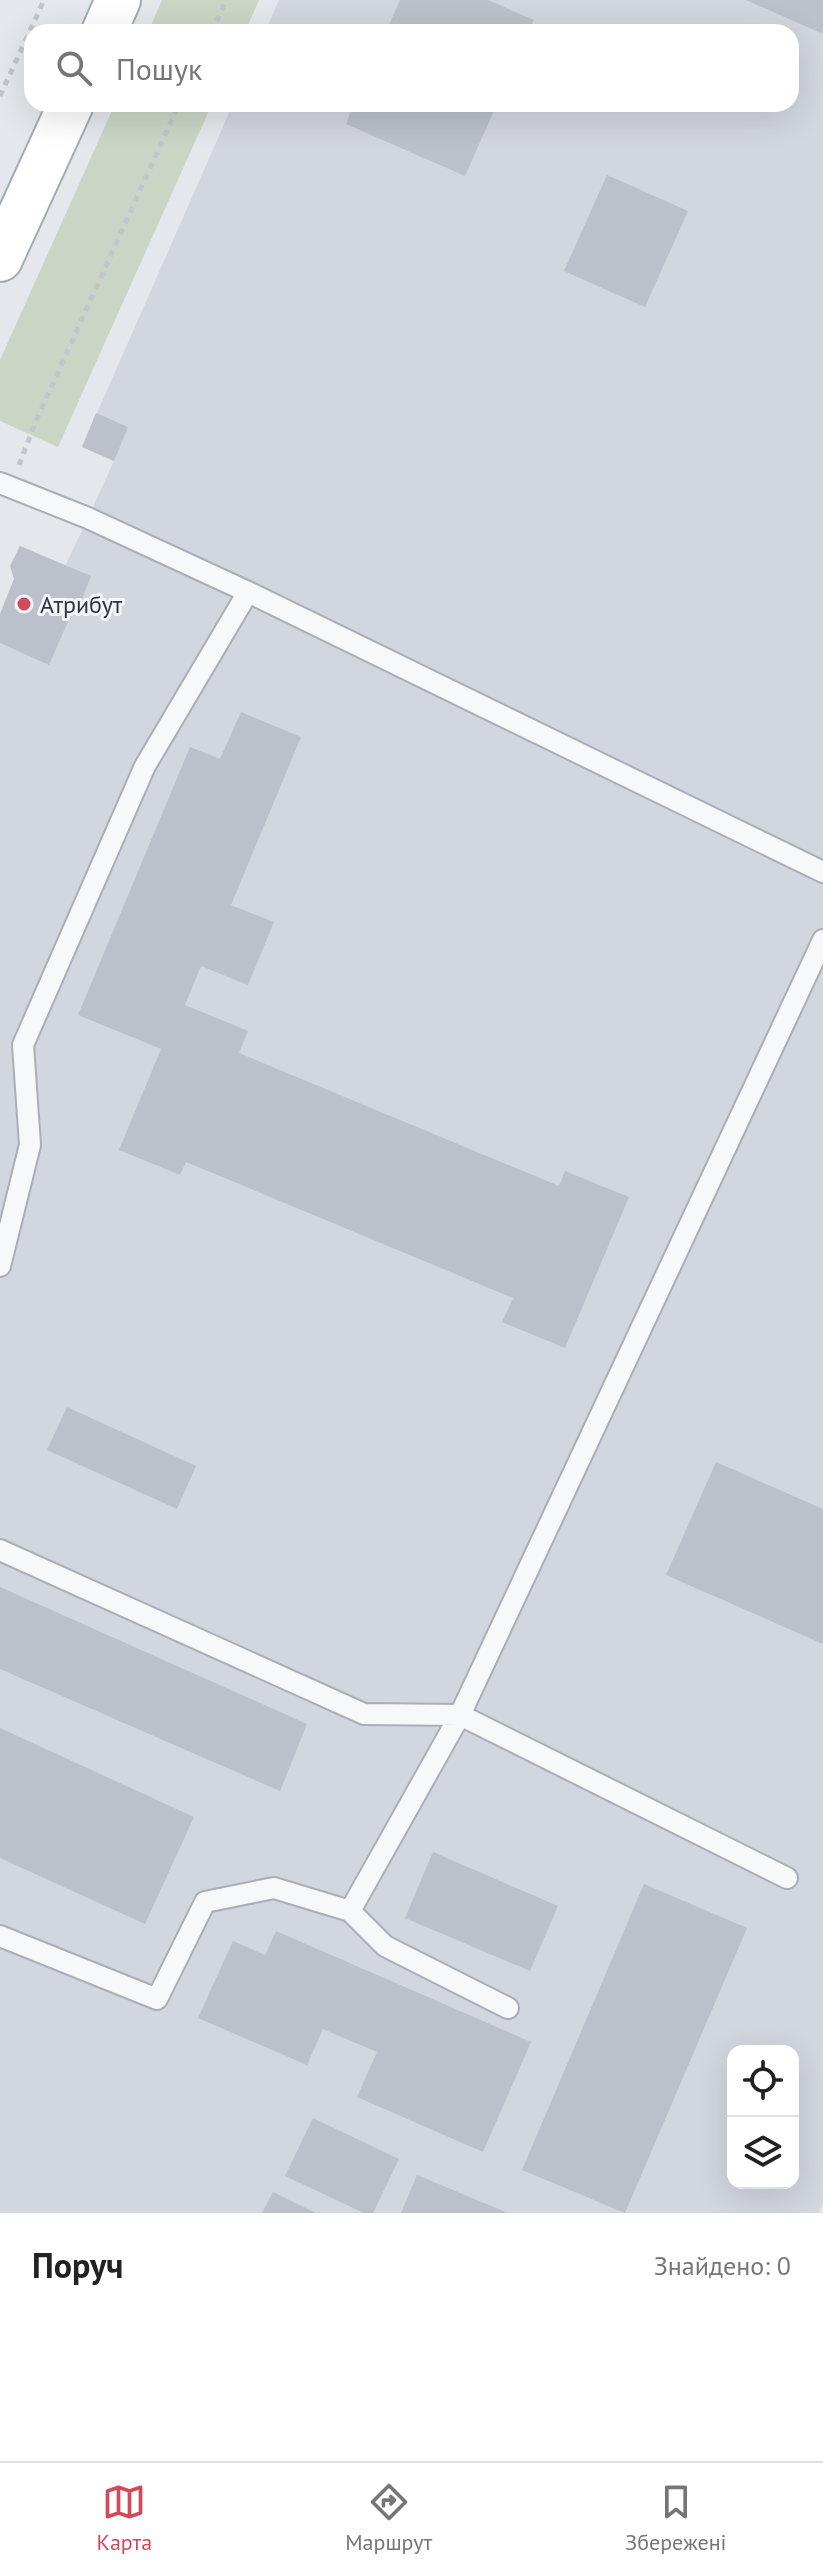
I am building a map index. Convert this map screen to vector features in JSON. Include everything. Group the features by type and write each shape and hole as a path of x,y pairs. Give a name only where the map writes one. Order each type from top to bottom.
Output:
{"main road":[{"path":"108,24 118,0"},
{"path":"0,259 67,112"}],"lane":[{"path":"5,485 88,518 248,592 823,872"},
{"path":"0,1266 30,1145 23,1045 145,766 248,592"},
{"path":"350,1911 460,1715 823,940"},
{"path":"0,1550 364,1714 460,1715 787,1878"},
{"path":"0,1936 157,1999 205,1902 274,1888 350,1911 385,1946 508,2008"}],"path":[{"path":"33,24 44,0"},
{"path":"216,24 226,0"},
{"path":"0,96 24,44"},
{"path":"5,485 175,112"}],"shaded area":[{"path":"279,0 823,0 823,2202 819,2213 0,2213 0,614 14,579 10,566 20,546 65,566 114,461 82,447 229,112 799,112 799,24 268,24"}],"green space":[{"path":"162,0 259,0 248,24 152,24"},
{"path":"111,112 208,112 58,447 0,421 0,360"}],"building":[{"path":"400,0 488,0 534,20 532,24 390,24"},
{"path":"746,0 823,0 823,34"},
{"path":"351,112 493,112 465,176 346,124"},
{"path":"607,175 688,211 645,307 564,271"},
{"path":"96,413 128,427 114,461 82,447"},
{"path":"20,546 91,576 49,665 0,643 0,614 14,579 10,566"},
{"path":"241,712 301,737 231,905 274,922 248,985 201,966 185,1005 248,1031 239,1053 559,1186 565,1171 629,1197 565,1348 502,1322 513,1298 186,1162 180,1175 119,1150 161,1049 78,1015 190,747 220,759"},
{"path":"67,1407 196,1466 177,1509 47,1450"},
{"path":"716,1462 823,1509 823,1644 666,1575"},
{"path":"0,1587 307,1724 280,1791 0,1669"},
{"path":"0,1728 194,1817 145,1924 0,1858"},
{"path":"433,1852 558,1906 530,1971 405,1918"},
{"path":"644,1884 747,1928 625,2213 522,2170"},
{"path":"276,1931 531,2042 483,2152 357,2097 377,2052 323,2029 307,2065 198,2018 233,1941 265,1955"},
{"path":"313,2118 399,2159 373,2213 364,2213 285,2176"},
{"path":"417,2175 508,2213 401,2213"},
{"path":"273,2192 316,2213 262,2213"}],"place":[{"name":"Атрибут","path":"24,604"}]}
